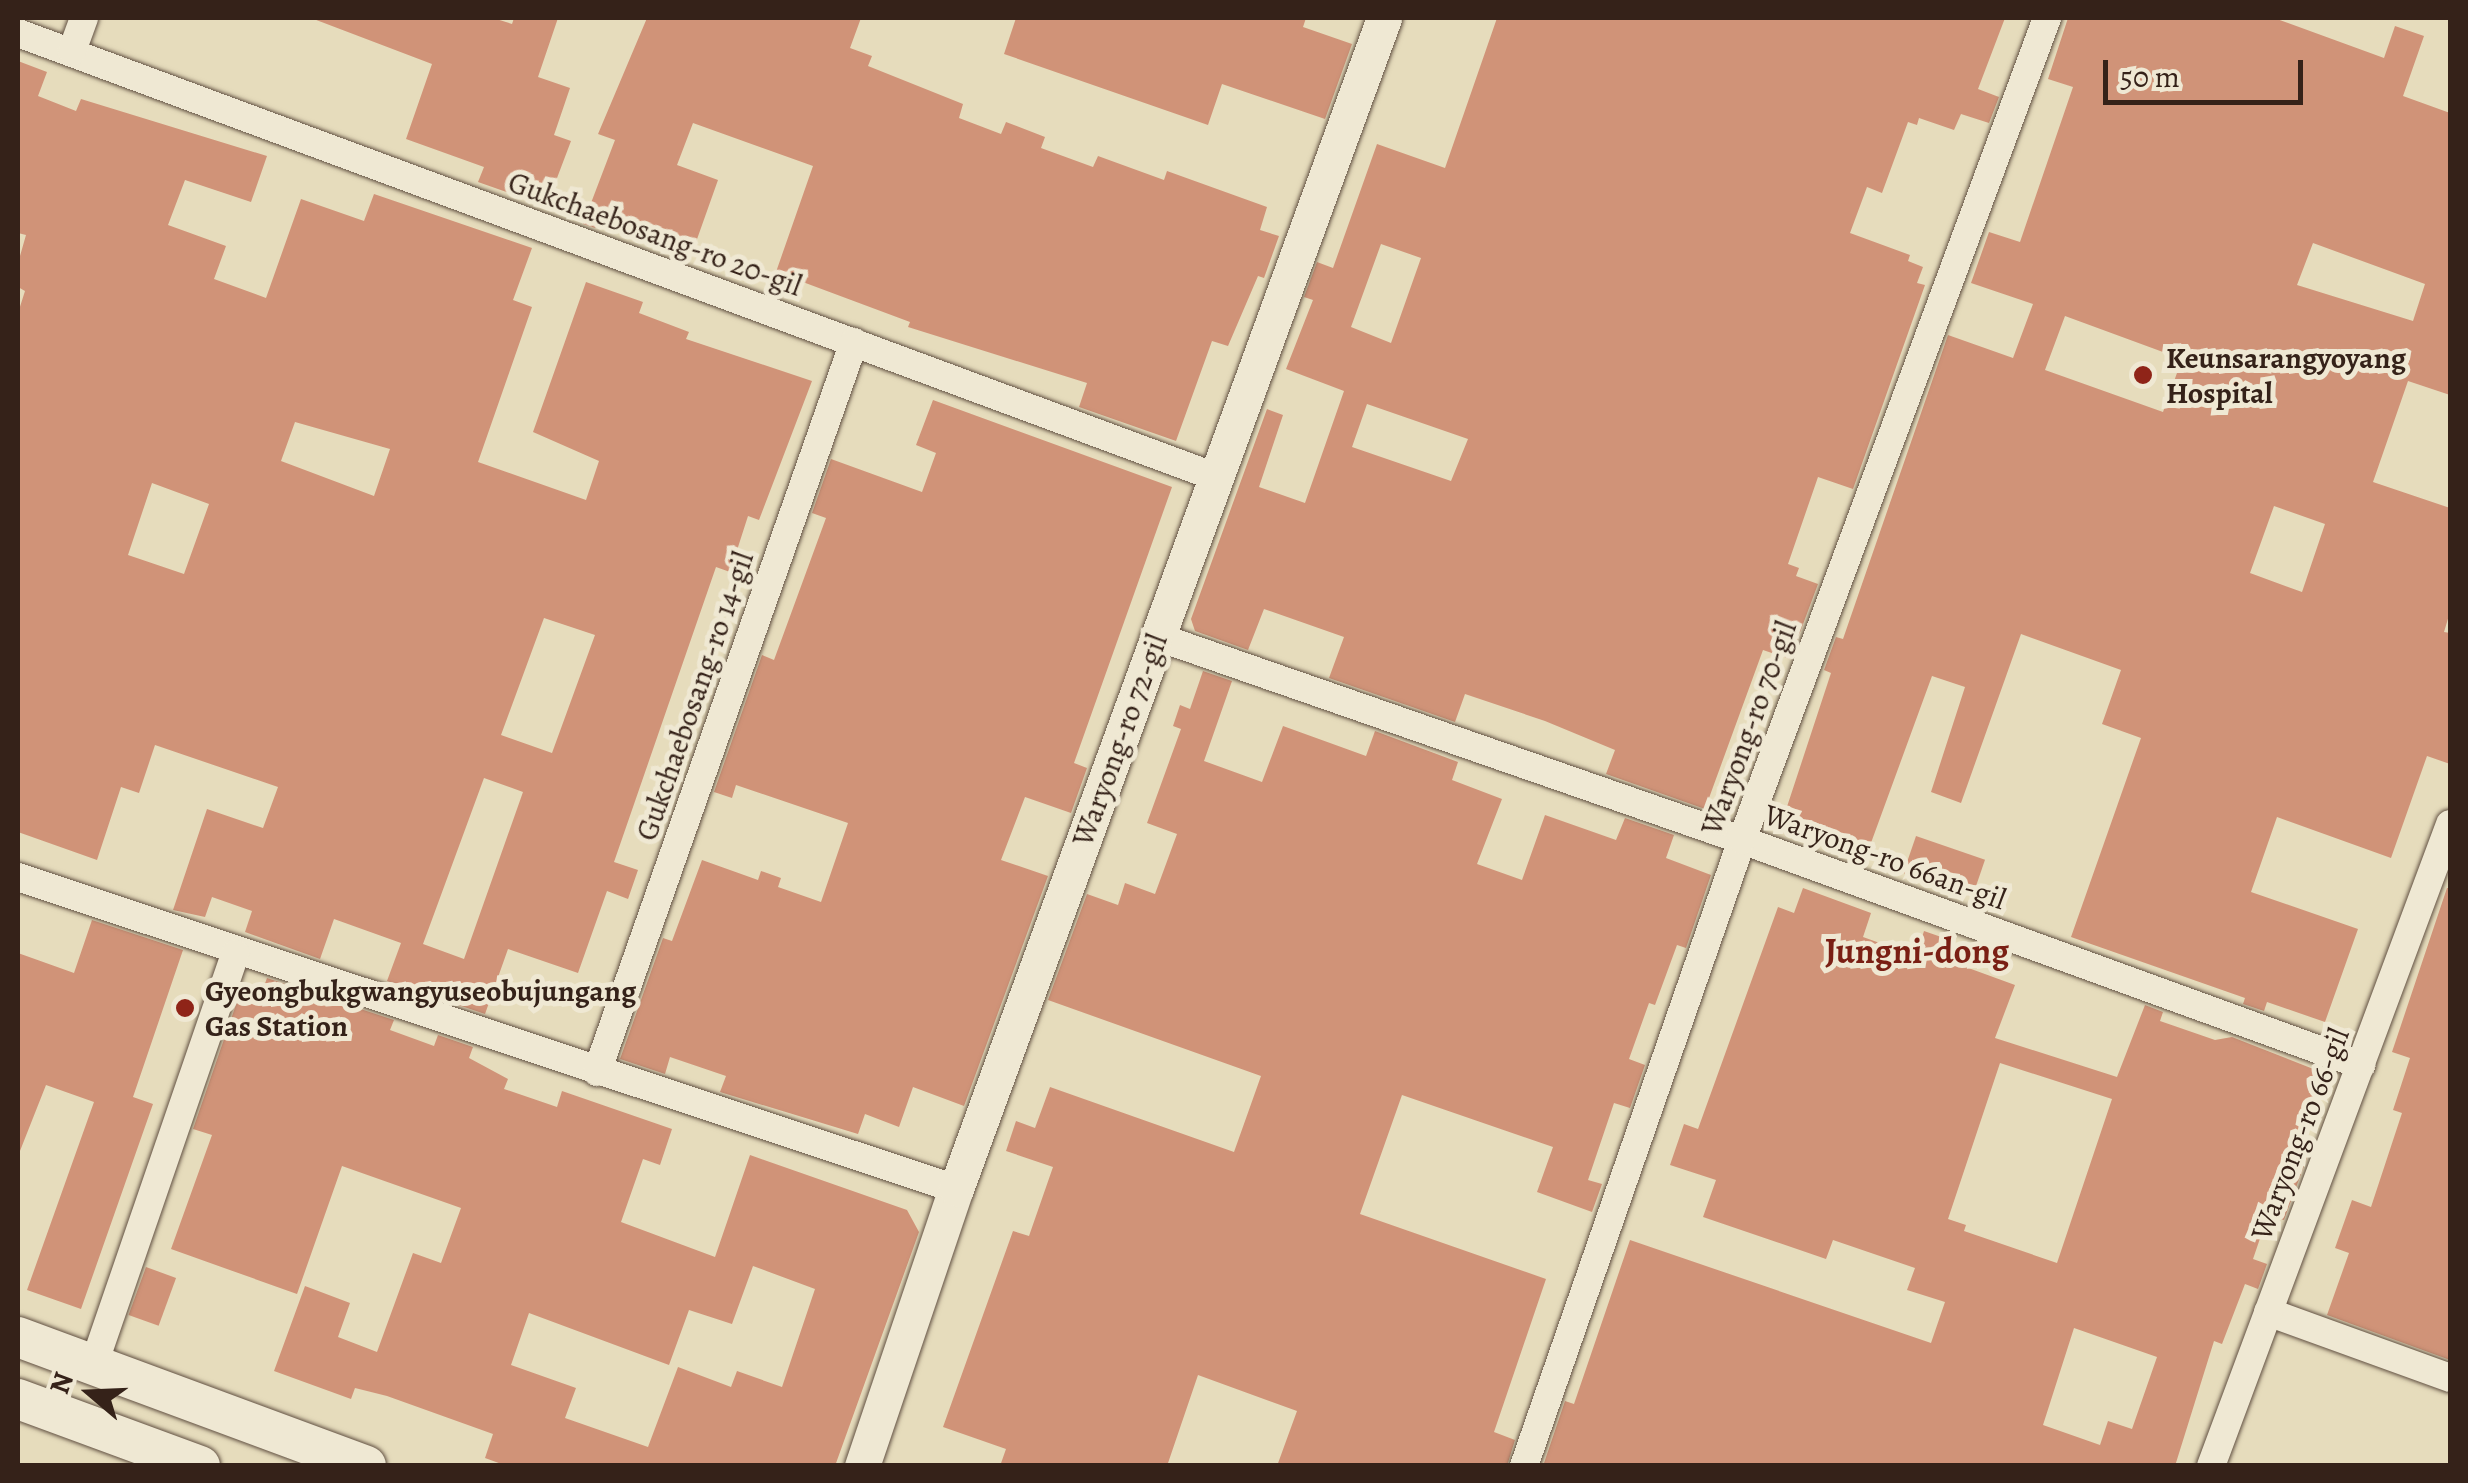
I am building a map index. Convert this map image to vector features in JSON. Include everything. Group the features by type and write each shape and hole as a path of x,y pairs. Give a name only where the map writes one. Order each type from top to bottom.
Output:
{"main road":[{"path":"18,1337 366,1466"},
{"path":"18,1399 200,1466"}],"street":[{"path":"72,51 84,18"},
{"name":"Waryong-ro 72-gil","path":"862,1466 956,1189 1384,18"},
{"name":"Waryong-ro 70-gil","path":"1524,1466 1742,840 2047,18"},
{"name":"Gukchaebosang-ro 20-gil","path":"18,33 1216,477"},
{"name":"Gukchaebosang-ro 14-gil","path":"597,1072 854,342"},
{"name":"Waryong-ro 66an-gil","path":"1158,638 1742,840 2361,1065"},
{"name":"Waryong-ro 66-gil","path":"2210,1466 2361,1065 2442,872 2450,824"},
{"path":"18,877 235,954 956,1189"},
{"path":"94,1364 235,954"},
{"path":"2268,1312 2450,1378"}],"building":[{"path":"311,18 493,18 512,24 514,18 558,18 538,77 570,88 554,135 571,141 554,186 547,184 540,204 478,182 484,167 406,139 432,64"},
{"path":"647,18 861,18 850,48 872,56 868,66 963,104 959,118 1001,134 1006,122 1045,137 1041,148 1093,167 1098,156 1164,180 1167,171 1267,207 1260,230 1279,236 1264,278 1258,276 1228,346 1212,341 1176,441 1079,407 1087,383 908,327 910,322 776,272 813,166 693,123 677,165 718,180 696,242 612,212 595,228 583,224 615,140 598,134"},
{"path":"1016,18 1306,18 1303,27 1352,44 1325,119 1222,84 1208,125 1004,54"},
{"path":"1497,18 2005,18 1978,89 1999,97 1989,123 1961,114 1954,130 1919,118 1917,125 1908,122 1882,193 1867,187 1850,233 1910,255 1908,261 1923,267 1917,283 1925,285 1853,489 1818,477 1788,564 1799,568 1796,576 1818,584 1790,659 1763,650 1705,809 1606,774 1615,750 1545,721 1465,694 1455,722 1329,678 1344,637 1264,609 1248,650 1195,631 1191,619 1267,409 1283,415 1259,487 1305,503 1344,391 1286,369 1313,300 1304,297 1317,262 1333,268 1377,144 1445,168","holes":["1381,244 1421,258 1391,343 1351,327","1367,404 1468,439 1451,481 1352,447"]},
{"path":"2068,18 2274,18 2384,58 2395,26 2424,36 2403,96 2450,113 2450,395 2408,381 2373,482 2450,508 2450,612 2444,632 2450,633 2450,764 2427,756 2391,858 2277,817 2251,892 2358,929 2325,1022 2267,1002 2264,1011 2243,1004 2245,998 2071,937 2141,738 2102,724 2121,670 2021,634 1961,803 1931,792 1965,687 1932,676 1864,862 1779,831 1831,673 1824,670 1836,637 1843,639 1948,335 2013,358 2033,304 1971,283 1989,232 2020,242 2073,87 2048,79","holes":["2313,243 2425,284 2413,321 2297,285","2065,316 2182,359 2163,412 2045,370","2274,506 2325,524 2302,592 2250,573"]},
{"path":"18,61 47,72 38,96 76,111 81,99 267,156 251,202 185,180 168,225 226,246 214,279 266,298 301,199 364,221 374,194 532,248 513,300 532,307 478,462 586,500 599,461 533,432 586,282 643,302 639,313 689,332 686,339 812,381 759,520 748,516 730,572 716,567 614,862 638,870 628,899 607,891 578,973 508,949 485,1014 387,981 401,943 334,919 320,959 245,932 252,911 212,897 205,917 173,910 207,809 263,828 278,787 155,745 139,793 121,787 97,860 18,832 18,313 25,291 18,287 18,263 26,235 18,233","holes":["295,422 390,449 374,496 281,461","152,483 209,504 184,574 128,555","544,618 595,635 552,753 501,735","484,778 523,792 464,959 423,944"]},
{"path":"933,400 1172,487 1074,763 1087,768 1071,813 1025,797 1001,860 1048,876 964,1106 913,1087 899,1127 865,1114 858,1134 720,1092 726,1076 670,1057 665,1074 620,1059 663,938 672,941 702,860 758,880 761,871 781,878 778,887 821,902 848,823 736,785 732,798 714,792 762,655 774,660 826,518 812,513 831,459 922,492 936,453 916,445"},
{"path":"1203,671 1232,681 1204,761 1262,782 1283,726 1366,756 1375,731 1458,762 1452,780 1502,799 1477,864 1522,880 1545,815 1616,840 1625,818 1674,835 1666,858 1711,875 1686,948 1677,945 1655,1005 1649,1003 1629,1059 1645,1065 1630,1108 1614,1103 1588,1180 1602,1184 1592,1212 1537,1192 1553,1147 1402,1095 1360,1214 1546,1279 1494,1432 1515,1440 1507,1466 1277,1466 1297,1411 1198,1375 1167,1466 1000,1466 1006,1449 943,1427 1013,1231 1029,1236 1053,1167 1006,1151 1016,1121 1035,1128 1050,1087 1234,1152 1261,1076 1048,1000 1087,894 1118,905 1125,883 1155,894 1177,834 1147,823 1181,729 1173,726 1180,705 1190,709"},
{"path":"1916,836 1985,860 1972,897 1903,873"},
{"path":"1803,888 1871,913 1863,937 1916,956 1924,931 1947,939 1941,958 2015,985 1995,1038 2117,1077 2145,1005 2163,1012 2160,1021 2215,1040 2232,1037 2321,1072 2297,1142 2311,1147 2284,1220 2268,1215 2253,1259 2267,1264 2258,1289 2245,1284 2222,1344 2214,1341 2175,1466 1543,1466 1565,1401 1574,1404 1630,1240 1931,1343 1945,1302 1907,1290 1915,1268 1833,1240 1826,1259 1703,1217 1716,1180 1670,1165 1684,1124 1698,1129 1778,907 1794,913","holes":["2000,1063 2112,1099 2057,1263 1964,1231 1966,1225 1948,1219","2074,1328 2157,1357 2132,1429 2108,1421 2100,1445 2043,1425"]},
{"path":"2447,888 2450,1360 2327,1315 2349,1253 2335,1248 2352,1200 2371,1207 2402,1113 2393,1110 2410,1058 2392,1052"},
{"path":"92,920 183,950 133,1097 153,1104 81,1309 27,1290 94,1102 46,1085 18,1156 18,953 74,973"},
{"path":"267,978 394,1020 390,1030 434,1046 438,1035 473,1047 469,1058 508,1079 504,1089 557,1107 562,1091 672,1129 660,1165 643,1159 621,1222 715,1257 750,1155 907,1210 919,1232 835,1466 507,1466 485,1458 493,1434 387,1396 355,1388 351,1399 274,1371 305,1286 350,1303 338,1337 377,1352 413,1253 441,1263 461,1208 342,1166 297,1294 171,1249 212,1135 193,1129 240,993 259,1000","holes":["753,1266 815,1289 782,1387 737,1371 731,1387 678,1367 648,1447 565,1418 576,1388 511,1365 529,1313 669,1365 689,1310 732,1324"]},
{"path":"146,1267 176,1278 159,1326 129,1315"}],"place":[{"name":"Keunsarangyoyang Hospital","path":"2143,375"},
{"name":"Gyeongbukgwangyuseobujungang Gas Station","path":"185,1008"}],"district":[{"name":"Jungni-dong","path":"1917,951"}]}
